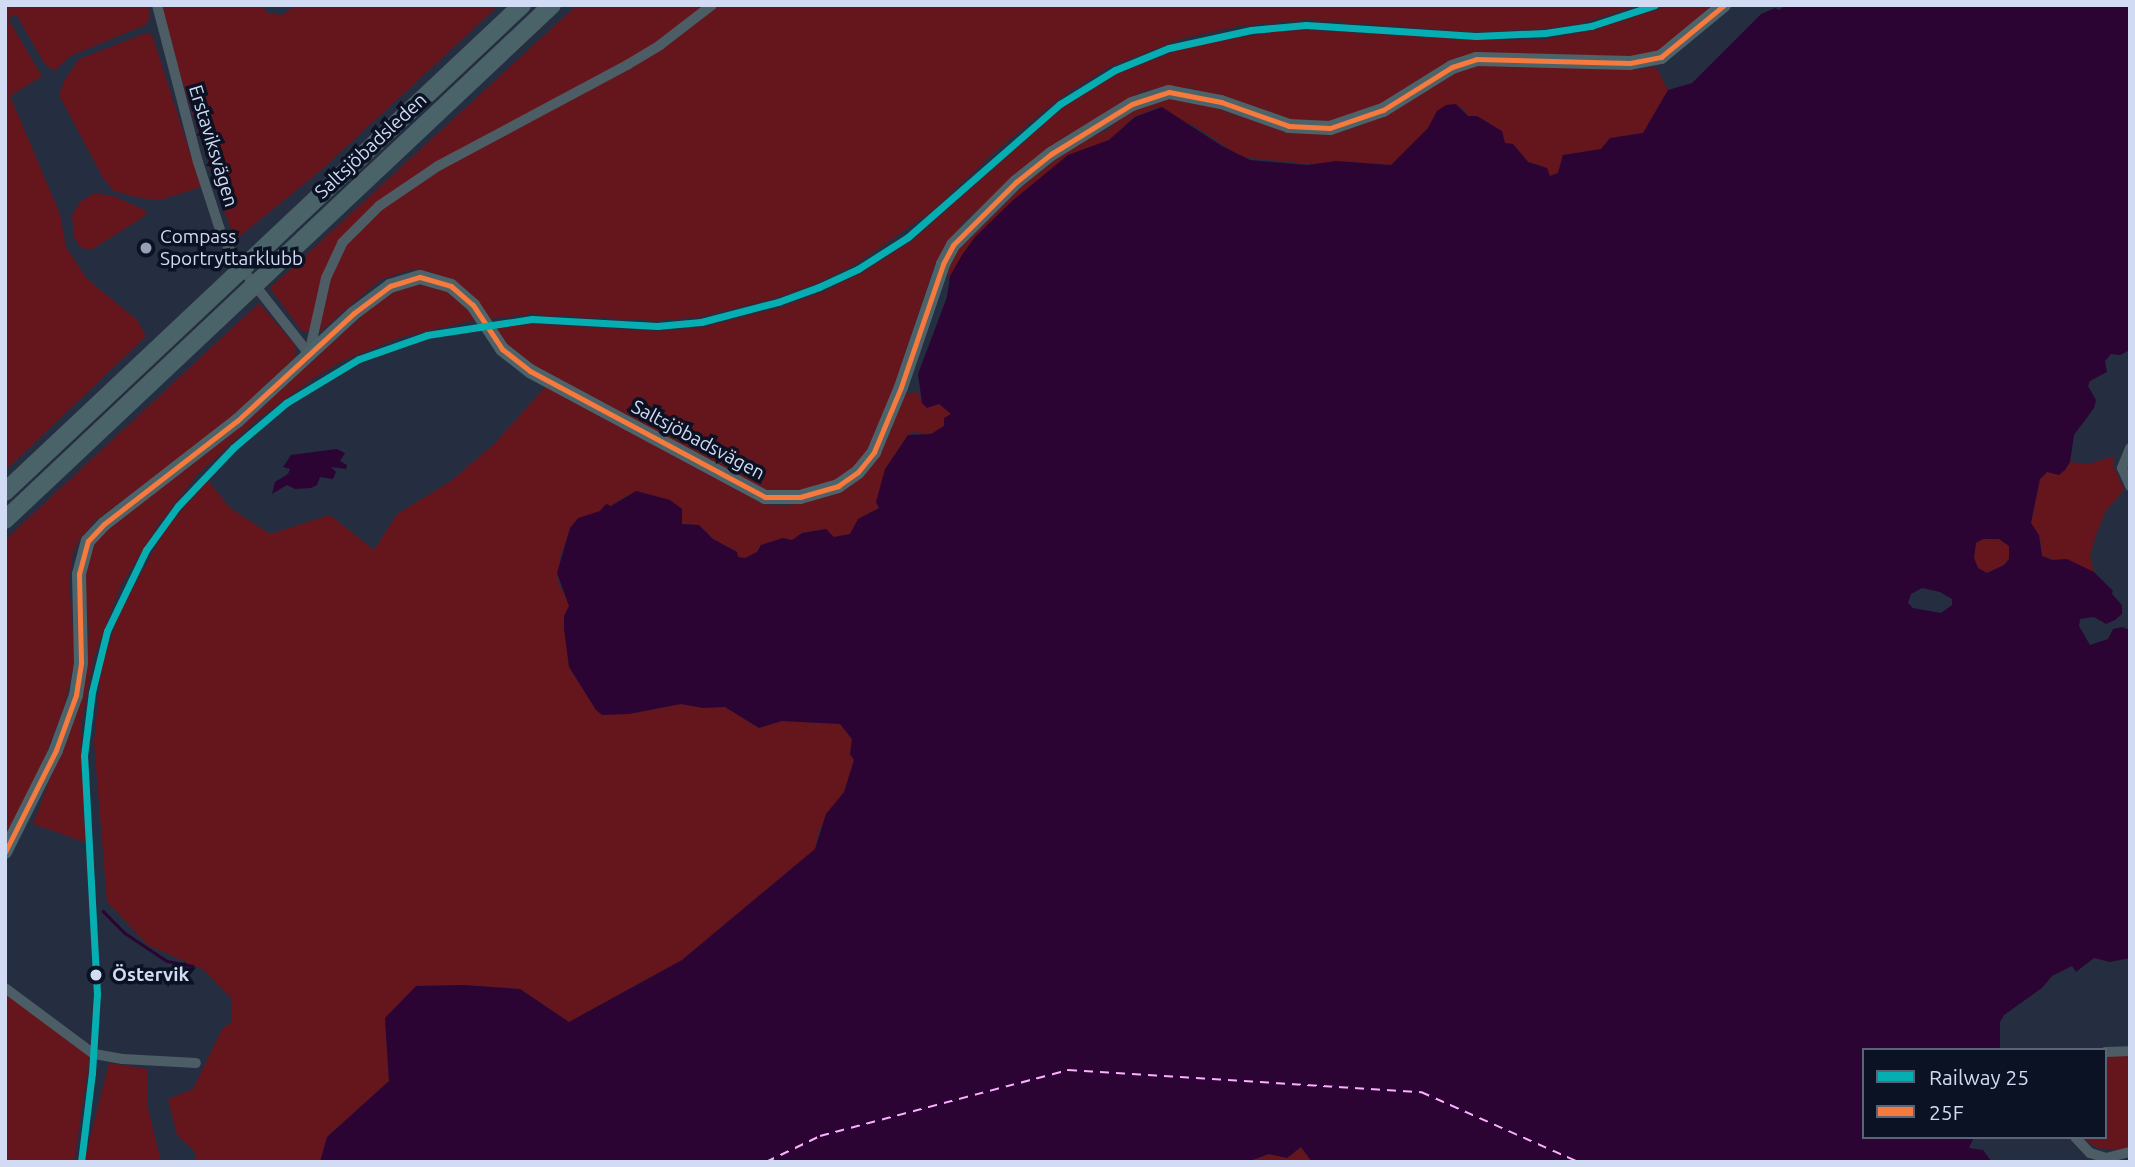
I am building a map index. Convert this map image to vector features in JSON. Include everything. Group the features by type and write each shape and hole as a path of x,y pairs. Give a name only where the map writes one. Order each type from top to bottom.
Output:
{"highway":[{"name":"Saltsjöbadsleden","path":"5,492 522,5"},
{"name":"Saltsjöbadsleden","path":"5,520 552,5"}],"street":[{"name":"Erstaviksvägen","path":"157,5 198,162 223,239 243,270 309,354"},
{"path":"309,354 326,278 342,243 379,205 438,166 627,65 660,45 712,5"},
{"name":"Saltsjöbadsvägen","path":"5,852 56,750 76,695 81,662 79,574 88,541 103,524 237,421 354,313 390,286 411,278 441,282 461,293 473,305 502,349 537,375 765,497 784,498 820,492 838,486 858,472 874,452 901,387 943,264 953,245 1016,182 1042,161 1132,104 1169,92 1221,103 1289,126 1330,128 1383,110 1466,61 1493,58 1630,63 1661,57 1724,5"},
{"path":"2130,449 2122,468 2130,486"},
{"path":"5,988 94,1054 196,1063"},
{"path":"2107,1052 2130,1051"},
{"path":"2076,1139 2090,1153 2106,1158 2130,1152"}],"shaded area":[{"path":"5,5 148,5 150,18 145,25 70,56 54,71 44,63 16,14 8,19 42,76 10,96 60,214 66,247 87,279 137,320 146,336 5,471"},
{"path":"162,5 261,5 268,13 282,15 296,5 499,5 320,171 235,240 167,33"},
{"path":"577,5 1641,5 1579,24 1542,29 1474,32 1308,20 1239,26 1184,38 1109,67 1060,98 998,149 932,211 856,264 818,283 776,298 700,317 656,321 530,314 489,319 469,292 453,280 430,272 410,270 380,280 321,331 302,331 270,288"},
{"path":"1671,5 1716,5 1661,51 1623,57 1496,53 1360,115 1338,120 1309,123 1288,120 1190,88 1163,87 1141,92 1053,147 1013,177 962,224 935,264 876,440 862,460 846,474 820,487 797,492 766,493 516,356 492,328 532,324 657,331 704,327 781,307 822,292 861,273 911,241 1062,108 1117,74 1188,46 1279,31 1308,30 1477,40 1545,39 1594,30"},
{"path":"1786,5 2130,5 2130,350 2120,355 2111,354 2105,361 2107,372 2090,381 2088,386 2096,400 2094,408 2074,435 2070,462 2065,470 2059,475 2047,472 2040,479 2031,523 2039,535 2042,556 2052,560 2067,559 2094,572 2113,591 2112,594 2122,605 2122,614 2106,624 2094,617 2080,619 2079,626 2090,645 2108,639 2113,629 2122,627 2130,630 2130,958 2110,962 2094,958 2076,972 2072,966 2052,976 2042,988 2004,1015 2000,1022 2000,1048 1862,1048 1862,1139 1973,1139 1969,1148 1983,1150 1992,1162 1312,1162 1301,1147 1287,1158 1269,1154 1247,1162 320,1162 327,1137 389,1081 385,1018 416,986 463,985 520,989 569,1022 682,960 815,849 826,814 844,792 854,760 850,754 852,739 840,724 782,721 759,728 725,707 703,708 681,704 629,714 602,715 596,710 569,667 564,616 569,606 557,573 570,528 578,518 600,511 606,504 611,506 636,491 670,500 682,509 682,524 699,525 713,539 737,552 738,557 745,558 757,552 761,545 783,538 792,540 802,533 826,529 834,537 850,534 858,519 879,508 876,502 885,469 908,435 931,434 944,426 944,418 951,414 939,404 927,408 922,403 918,374 947,297 950,276 962,255 975,237 1012,201 1068,155 1109,140 1135,117 1162,107 1222,146 1250,160 1307,165 1336,161 1391,165 1428,128 1437,111 1446,105 1456,104 1468,116 1477,116 1502,131 1505,143 1513,144 1528,162 1547,168 1550,176 1558,173 1563,155 1601,149 1610,138 1643,133 1668,90 1692,83 1761,14 1775,8 1779,10","holes":["1983,539 1999,539 2009,546 2009,559 2004,565 1987,573 1978,568 1974,558 1976,543","1922,588 1940,592 1952,599 1952,605 1941,613 1913,608 1908,603 1911,594"]},
{"path":"146,33 152,35 201,187 160,200 114,191 103,178 59,95 64,81 79,59"},
{"path":"1476,63 1632,70 1656,67 1668,90 1643,133 1610,138 1601,149 1563,155 1558,173 1549,176 1547,168 1528,162 1513,144 1505,143 1468,116 1463,108 1437,111 1428,128 1391,165 1336,161 1321,165 1241,157 1193,125 1183,123 1162,107 1156,108 1134,117 1109,140 1068,155 975,237 950,276 944,271 954,251 996,205 1076,144 1107,130 1125,113 1169,97 1194,101 1290,133 1336,133 1360,126 1454,70"},
{"path":"94,193 113,196 145,210 145,216 91,250 80,247 74,237 72,215 80,202"},
{"path":"417,285 435,286 453,294 479,319 402,337 342,361 317,376 259,418 197,475 158,525 120,587 94,657 81,726 85,842 33,824 79,701 89,632 84,592 85,560 103,530 254,413 373,306 391,292"},
{"path":"259,303 296,346 295,357 233,417 95,521 79,540 73,553 69,581 75,660 64,707 38,775 5,836 5,540"},
{"path":"546,386 763,504 784,506 836,494 875,459 889,436 902,394 918,392 922,403 939,403 951,414 944,426 931,434 914,432 908,435 885,469 879,508 858,519 850,534 834,537 817,530 802,533 792,540 783,538 761,545 757,552 745,558 738,557 737,552 713,539 699,525 682,524 670,500 636,491 570,528 560,558 558,582 570,606 564,616 569,667 596,710 601,714 629,714 681,704 703,708 725,707 759,728 782,721 840,724 852,739 850,754 854,760 844,792 819,830 815,849 682,960 569,1022 520,989 463,985 417,986 385,1019 389,1081 327,1137 320,1162 195,1162 195,1152 177,1135 168,1099 193,1089 222,1029 232,1022 232,999 204,970 148,945 107,902 94,742 101,667 119,614 163,533 207,479 230,508 270,534 330,515 374,550 397,514 451,481 494,444"},
{"path":"337,449 345,453 340,461 347,465 346,469 331,467 336,472 333,479 320,477 317,485 311,488 295,489 287,485 272,494 275,482 288,474 290,469 283,467 291,455"},
{"path":"2114,456 2114,467 2124,490 2105,512 2096,535 2090,556 2094,572 2042,556 2041,542 2031,523 2040,479 2047,472 2065,470 2070,462 2089,464"},
{"path":"1983,538 1999,539 2009,546 2009,558 2004,565 1987,573 1978,568 1974,558 1976,543"},
{"path":"5,994 90,1055 74,1162 5,1162"},
{"path":"2107,1055 2130,1055 2130,1146 2121,1150 2097,1148 2084,1139 2107,1139"},
{"path":"109,1063 147,1069 148,1108 161,1162 84,1162"},
{"path":"1301,1147 1312,1162 1247,1162 1269,1154 1287,1158"}],"waterway":[{"path":"103,911 125,933 167,961 193,966"}],"ferry route":[{"path":"766,1162 820,1136 1068,1070 1421,1092 1578,1162"}],"rail line":[{"name":"25","path":"81,1162 92,1073 97,994 84,756 92,692 107,631 146,550 178,506 233,448 286,403 359,359 427,335 532,319 657,326 701,322 778,302 819,287 858,269 908,237 1060,104 1115,70 1169,48 1251,30 1306,25 1476,36 1545,33 1591,26 1655,5"}],"transit line":[{"name":"25F","path":"5,852 56,750 76,695 81,662 79,574 88,541 104,524 237,421 354,313 390,286 420,277 451,286 473,305 502,349 530,371 765,497 800,497 838,486 858,472 874,452 901,387 943,264 953,245 1016,182 1051,154 1132,104 1169,92 1221,102 1289,126 1330,128 1383,110 1452,67 1476,59 1630,63 1661,57 1724,5"}],"place":[{"name":"Compass Sportryttarklubb","path":"146,248"},
{"name":"Östervik","path":"96,975"}]}
